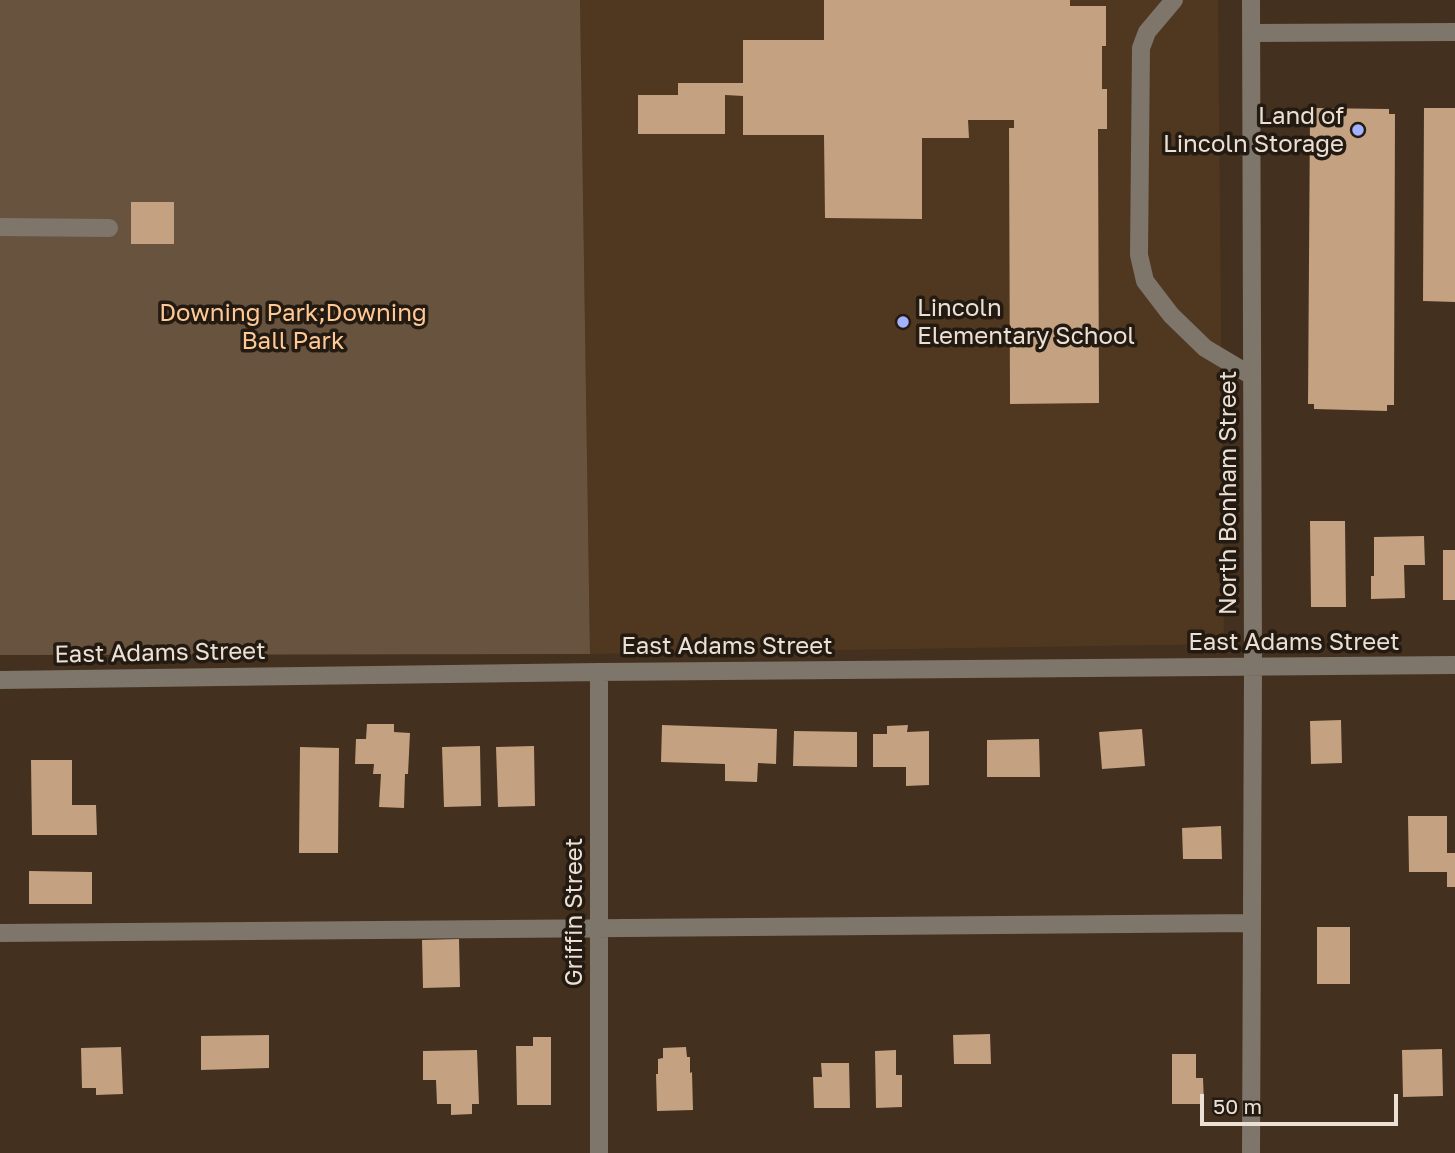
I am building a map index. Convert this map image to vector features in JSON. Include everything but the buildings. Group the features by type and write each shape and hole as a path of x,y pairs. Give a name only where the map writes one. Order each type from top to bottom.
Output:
{"street":[{"path":"1174,0 1147,32 1141,48 1139,255 1145,281 1171,315 1205,348 1252,376"},
{"name":"North Bonham Street","path":"1251,0 1251,1153"},
{"path":"1251,33 1455,32"},
{"path":"0,227 109,228"},
{"name":"East Adams Street","path":"0,680 1455,665"},
{"name":"Griffin Street","path":"599,672 599,1153"},
{"path":"0,933 1252,923"}],"shaded area":[{"name":"Lincoln Elementary School","path":"580,0 1218,0 1224,644 590,654"}],"green space":[{"name":"Downing Park;Downing Ball Park","path":"0,0 580,0 590,654 0,655"}],"place":[{"name":"Land of Lincoln Storage","path":"1358,130"},
{"name":"Lincoln Elementary School","path":"903,322"}]}
